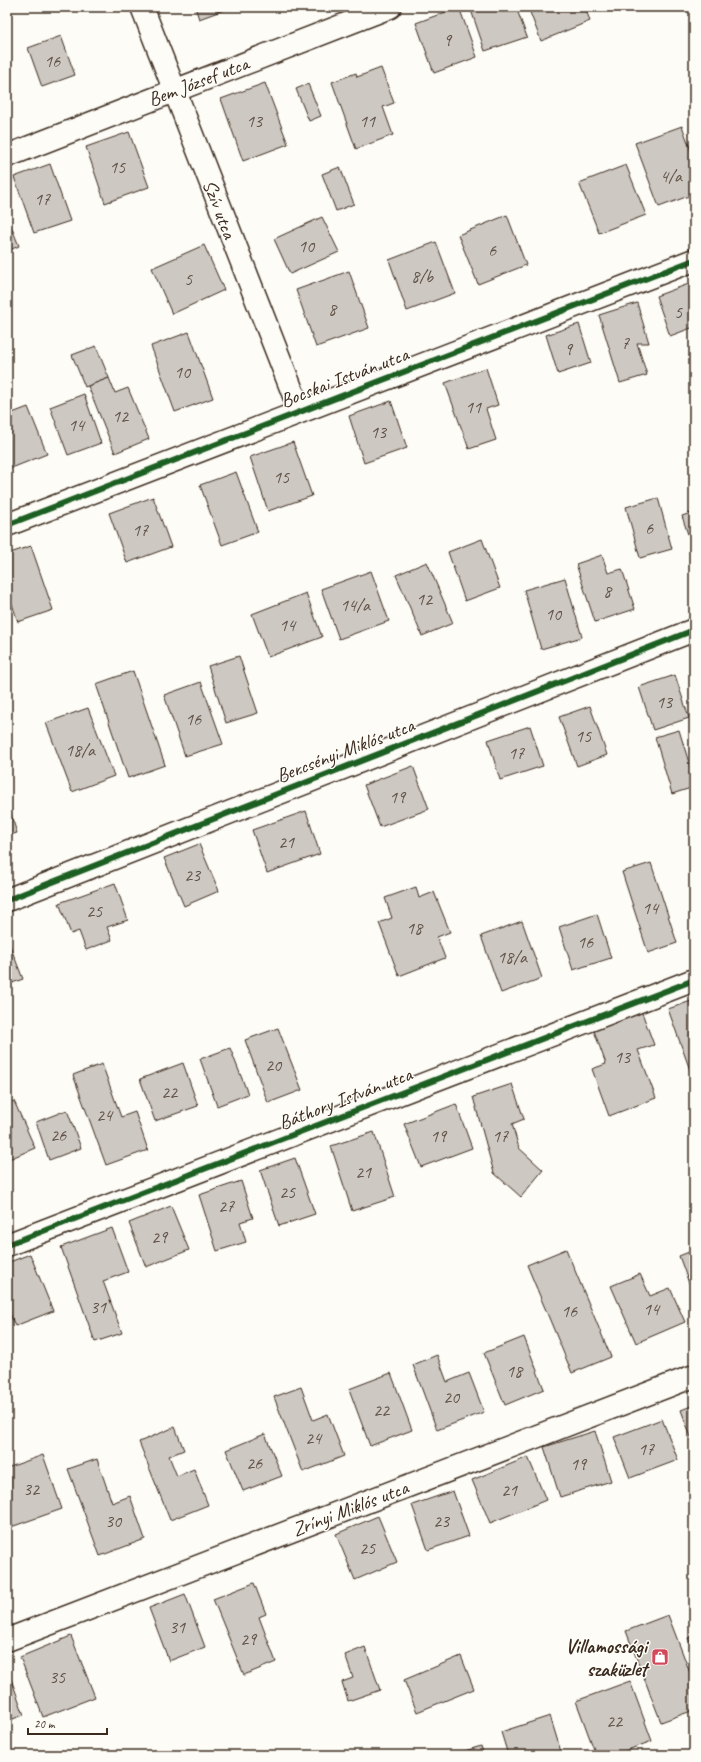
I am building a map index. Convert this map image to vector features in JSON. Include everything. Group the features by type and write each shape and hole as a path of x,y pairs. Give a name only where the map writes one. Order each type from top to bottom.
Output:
{"street":[{"name":"Szív utca","path":"142,7 300,411"},
{"name":"Bem József utca","path":"7,156 390,7"},
{"name":"Bocskai István utca","path":"7,525 694,260"},
{"name":"Bercsényi Miklós utca","path":"7,900 694,630"},
{"name":"Báthory István utca","path":"7,1246 694,980"},
{"name":"Zrínyi Miklós utca","path":"7,1640 694,1376"}],"building":[{"path":"195,7 232,7 199,19"},
{"path":"459,7 477,57 434,73 416,23"},
{"path":"470,7 516,7 527,37 485,51"},
{"path":"528,7 585,7 590,21 541,41"},
{"path":"61,36 75,75 42,87 28,48"},
{"path":"381,68 394,103 383,107 393,135 356,149 332,82 356,73 357,77"},
{"path":"265,83 288,144 243,161 221,99"},
{"path":"308,84 321,116 309,121 296,89"},
{"path":"682,126 694,159 694,194 659,207 635,143"},
{"path":"129,132 149,187 105,203 86,147"},
{"path":"50,164 70,221 34,233 14,177"},
{"path":"626,165 646,215 599,233 579,183"},
{"path":"340,167 354,204 336,211 322,174"},
{"path":"507,215 526,265 478,284 458,235"},
{"path":"7,216 19,246 7,251"},
{"path":"322,217 339,252 290,274 274,239"},
{"path":"436,242 455,293 407,311 389,260"},
{"path":"204,245 224,290 172,314 152,268"},
{"path":"349,271 369,328 316,347 296,290"},
{"path":"694,282 694,327 670,336 656,296"},
{"path":"637,303 649,343 637,343 647,375 620,383 599,315"},
{"path":"579,324 591,363 558,374 546,335"},
{"path":"189,332 213,398 175,412 151,346"},
{"path":"96,346 109,378 85,387 72,355"},
{"path":"486,368 498,405 486,409 496,440 469,449 445,383"},
{"path":"109,378 115,393 128,388 149,439 115,453 88,386"},
{"path":"84,394 101,443 68,455 50,407"},
{"path":"391,401 407,448 364,463 349,416"},
{"path":"28,407 47,454 9,469 7,463 7,415"},
{"path":"293,442 312,496 268,511 250,457"},
{"path":"236,472 258,532 222,545 200,485"},
{"path":"153,497 171,547 127,563 109,513"},
{"path":"658,498 672,549 640,558 626,507"},
{"path":"694,512 694,553 682,516"},
{"path":"482,539 500,588 465,601 448,552"},
{"path":"31,546 53,610 18,622 7,589 7,554"},
{"path":"602,555 608,573 622,569 635,609 595,622 576,564"},
{"path":"427,562 453,623 422,636 396,575"},
{"path":"371,571 389,621 339,639 321,589"},
{"path":"565,578 582,637 541,649 524,590"},
{"path":"306,593 322,637 268,657 252,614"},
{"path":"239,656 258,713 226,723 208,666"},
{"path":"133,671 165,765 128,778 96,684"},
{"path":"675,675 689,718 653,730 639,687"},
{"path":"201,682 223,744 185,756 164,695"},
{"path":"590,706 607,755 577,766 559,717"},
{"path":"88,708 114,776 72,792 46,723"},
{"path":"530,726 543,766 500,780 488,740"},
{"path":"679,730 694,779 694,787 672,794 655,737"},
{"path":"413,766 429,809 380,827 364,785"},
{"path":"7,802 17,833 7,836"},
{"path":"306,811 320,854 267,873 252,830"},
{"path":"199,844 219,891 184,906 164,858"},
{"path":"651,863 677,943 648,953 622,872"},
{"path":"115,883 128,920 107,927 112,940 86,950 79,931 71,934 59,903"},
{"path":"416,887 419,898 434,892 450,932 437,937 445,958 399,976 379,923 392,918 385,898"},
{"path":"597,914 611,958 573,970 559,927"},
{"path":"522,921 542,978 501,993 481,936"},
{"path":"7,938 23,979 7,985"},
{"path":"694,1000 694,1081 668,1009"},
{"path":"641,1010 654,1045 638,1050 656,1098 609,1116 592,1069 606,1064 593,1028"},
{"path":"278,1028 302,1090 268,1103 245,1040"},
{"path":"230,1048 248,1094 217,1106 200,1059"},
{"path":"183,1063 198,1106 155,1121 140,1079"},
{"path":"102,1064 121,1117 135,1112 148,1150 106,1165 73,1075"},
{"path":"512,1084 524,1119 512,1124 519,1148 543,1170 521,1197 494,1173 473,1097"},
{"path":"14,1101 35,1148 7,1160 7,1104"},
{"path":"456,1104 472,1148 421,1167 404,1124"},
{"path":"67,1110 81,1148 49,1160 36,1122"},
{"path":"374,1132 395,1197 352,1211 331,1146"},
{"path":"295,1158 315,1214 279,1226 260,1170"},
{"path":"241,1181 253,1218 240,1222 246,1242 217,1251 199,1195"},
{"path":"171,1206 189,1250 146,1267 129,1223"},
{"path":"112,1228 128,1272 103,1281 122,1333 95,1342 61,1247"},
{"path":"566,1249 611,1357 572,1373 527,1265"},
{"path":"694,1250 694,1297 679,1256"},
{"path":"30,1254 53,1311 15,1326 7,1306 7,1263"},
{"path":"640,1274 650,1296 670,1288 685,1322 636,1343 611,1286"},
{"path":"524,1337 544,1389 505,1405 484,1353"},
{"path":"437,1355 447,1382 469,1373 484,1412 437,1430 413,1365"},
{"path":"391,1373 412,1430 370,1446 349,1389"},
{"path":"301,1387 313,1420 328,1414 344,1456 303,1472 274,1397"},
{"path":"694,1405 694,1445 681,1410"},
{"path":"662,1419 678,1460 630,1478 614,1437"},
{"path":"175,1427 184,1450 169,1456 177,1476 194,1469 208,1505 170,1520 139,1442"},
{"path":"595,1431 611,1481 560,1497 544,1447"},
{"path":"265,1434 282,1476 243,1491 226,1450"},
{"path":"43,1455 62,1509 11,1527 7,1515 7,1468"},
{"path":"528,1457 546,1500 490,1523 472,1480"},
{"path":"97,1459 112,1503 130,1496 145,1539 100,1556 68,1469"},
{"path":"453,1491 469,1536 428,1550 412,1505"},
{"path":"378,1516 397,1562 355,1580 336,1534"},
{"path":"254,1583 266,1614 259,1617 276,1662 244,1675 213,1599"},
{"path":"185,1594 205,1647 169,1661 149,1608"},
{"name":"Villamossági szaküzlet","path":"668,1615 694,1683 694,1710 661,1722 626,1631"},
{"path":"71,1636 95,1697 43,1717 20,1657"},
{"path":"694,1636 694,1651 688,1638"},
{"path":"365,1647 380,1690 348,1701 342,1682 353,1678 345,1655"},
{"path":"461,1656 474,1689 417,1712 404,1680"},
{"path":"7,1668 24,1715 7,1721"},
{"path":"630,1681 652,1741 614,1755 596,1755 576,1701"},
{"path":"550,1716 562,1755 508,1755 501,1732"},
{"path":"481,1746 484,1755 452,1755"}],"cycle path":[{"path":"7,525 694,260"},
{"path":"7,900 694,630"},
{"path":"7,1245 694,980"}],"place":[{"name":"Villamossági szaküzlet","path":"660,1657"}]}
